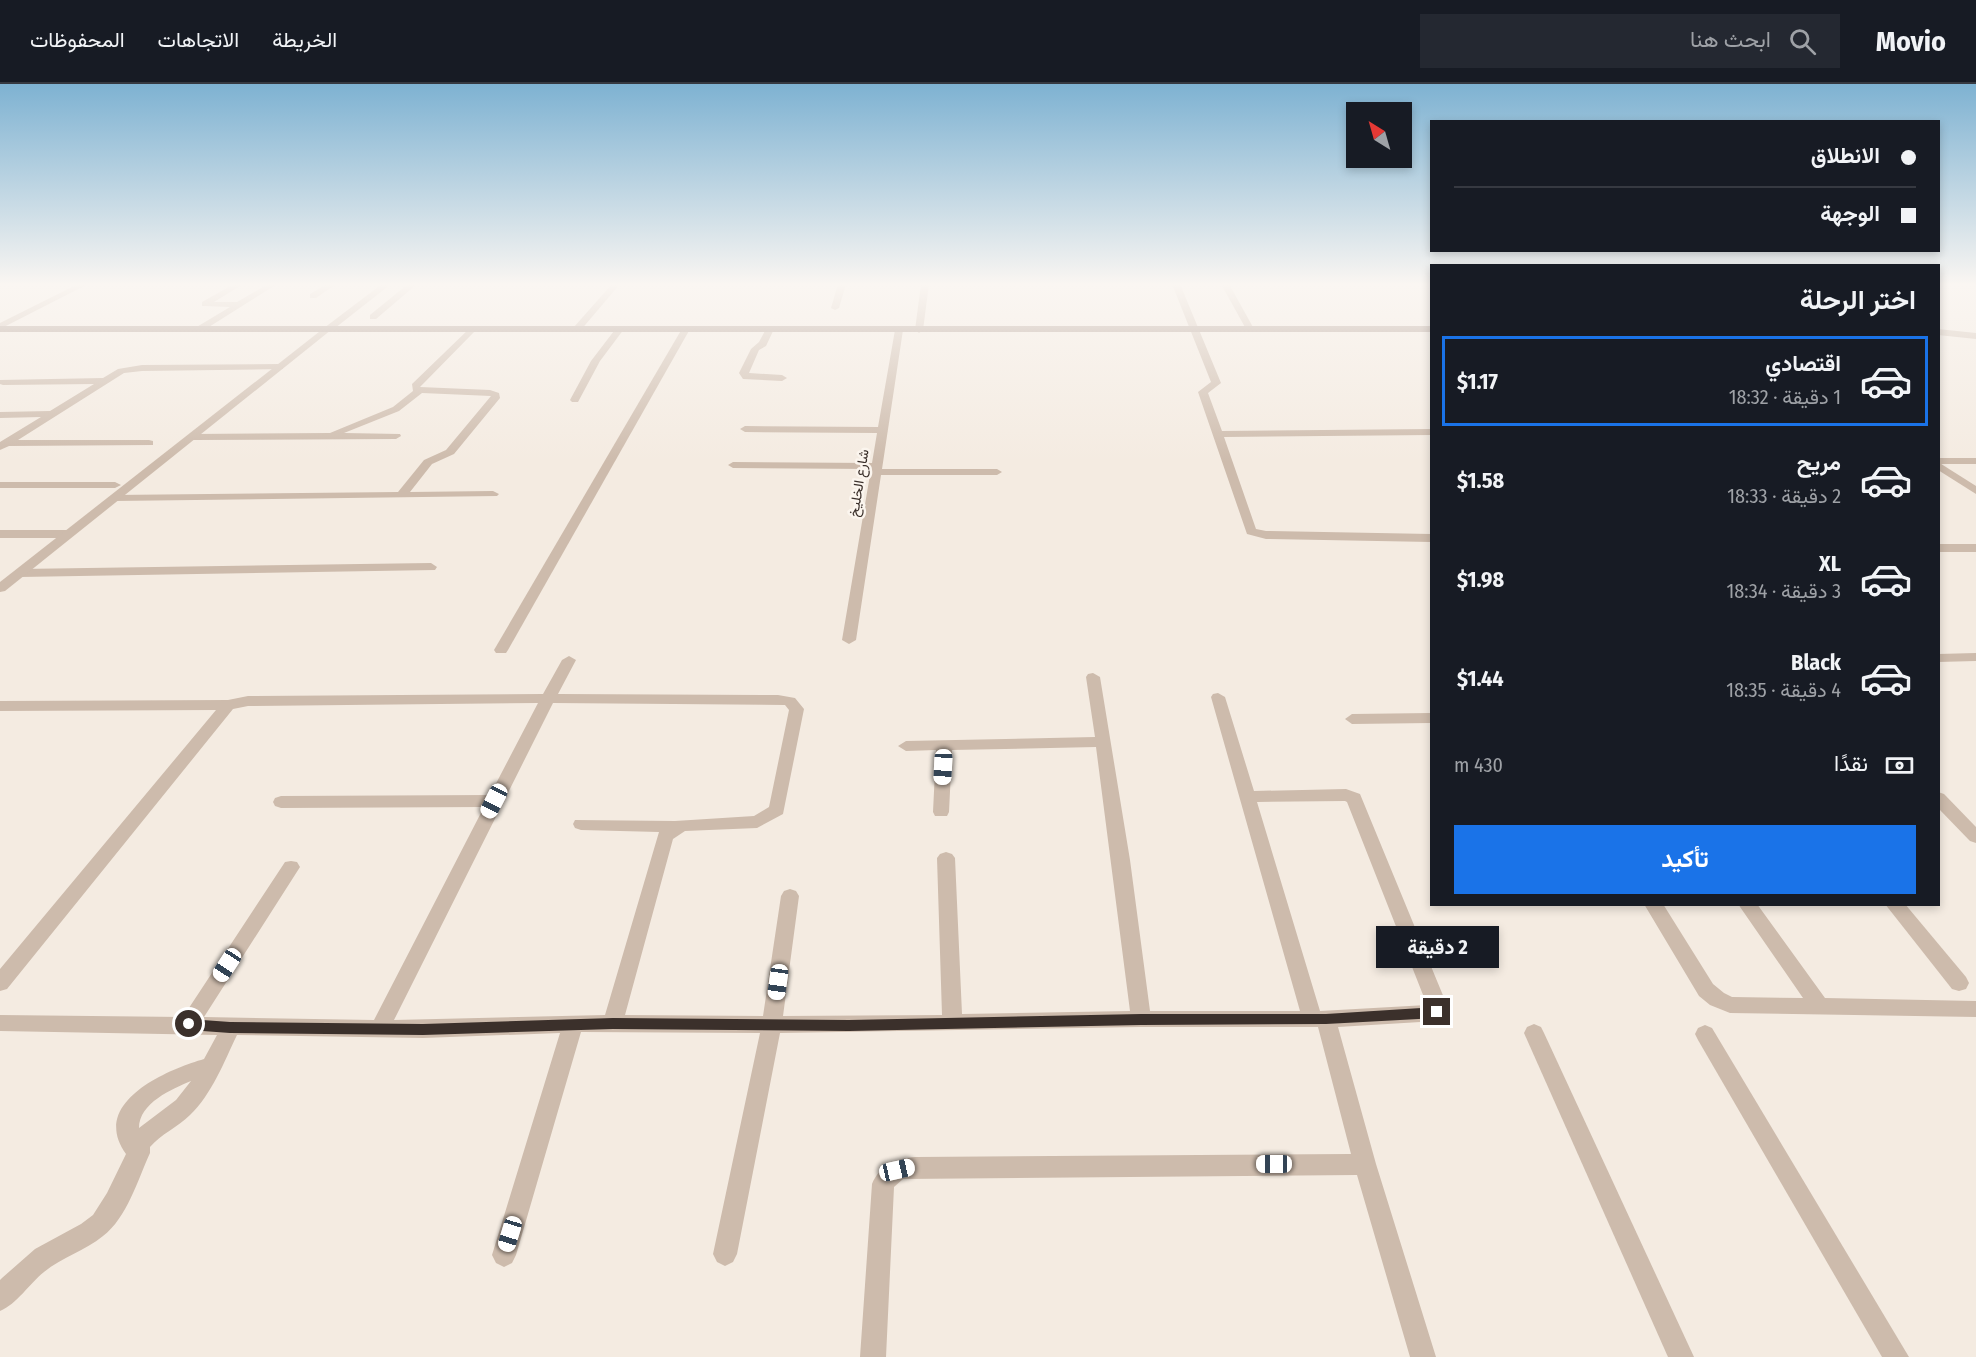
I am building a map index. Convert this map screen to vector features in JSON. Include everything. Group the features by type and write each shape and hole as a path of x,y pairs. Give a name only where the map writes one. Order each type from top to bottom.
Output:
{"street":[{"path":"0,588 310,343"},
{"path":"401,495 428,462 450,452 473,427 496,395 420,390 415,386 458,343"},
{"path":"575,400 596,361 609,343"},
{"path":"501,650 678,343"},
{"path":"763,343 755,350 744,373 746,377 782,378"},
{"name":"شارع الخليخ","path":"849,640 897,343"},
{"path":"1202,343 1216,383 1203,392 1251,531 1257,534 1430,538"},
{"path":"3,445 121,371 142,368 280,367"},
{"path":"3,382 105,381"},
{"path":"326,436 396,409 420,390"},
{"path":"0,415 52,414"},
{"path":"745,429 883,430"},
{"path":"1218,434 1430,432"},
{"path":"193,437 396,436"},
{"path":"3,445 150,443"},
{"path":"1940,463 1976,461"},
{"path":"1940,464 1976,491"},
{"path":"733,465 997,472"},
{"path":"0,485 115,485"},
{"path":"114,498 494,494"},
{"path":"0,534 68,534"},
{"path":"1940,548 1976,548"},
{"path":"20,573 431,567"},
{"path":"1940,658 1976,657"},
{"path":"380,1028 494,801 569,660"},
{"path":"1093,677 1121,860 1141,1019"},
{"path":"1218,697 1365,1164 1423,1357"},
{"path":"0,706 228,705 248,701 548,698 778,699 794,704 797,709 777,810 757,822 675,827 581,824"},
{"path":"0,983 228,705"},
{"path":"1352,719 1430,718"},
{"path":"906,746 1103,742"},
{"path":"941,812 944,745"},
{"path":"0,1023 423,1029 613,1023 772,1025 1141,1019 1319,1019 1433,1014 1440,1010 1354,798 1346,795 1248,797"},
{"path":"1940,800 1976,837"},
{"path":"281,802 494,801"},
{"path":"613,1023 665,837 675,827"},
{"path":"946,858 952,1023"},
{"path":"189,1024 291,867"},
{"path":"725,1254 772,1025 790,896"},
{"path":"1654,906 1706,990 1717,999 1736,1006 1976,1009"},
{"path":"1748,906 1820,1007"},
{"path":"1896,906 1959,983"},
{"path":"504,1255 573,1025"},
{"path":"0,1299 39,1261 51,1252 79,1239 102,1222 130,1174 140,1143 150,1132 184,1106 211,1066 230,1028"},
{"path":"1534,1033 1681,1357"},
{"path":"1705,1034 1896,1357"},
{"path":"138,1152 128,1137 130,1119 137,1104 160,1084 185,1073 211,1066"},
{"path":"873,1357 883,1184 887,1177 897,1170 930,1167 1365,1164"}],"route":[{"path":"189,1024 230,1028 423,1029 613,1023 849,1025 1141,1019 1326,1019 1437,1012"}]}
